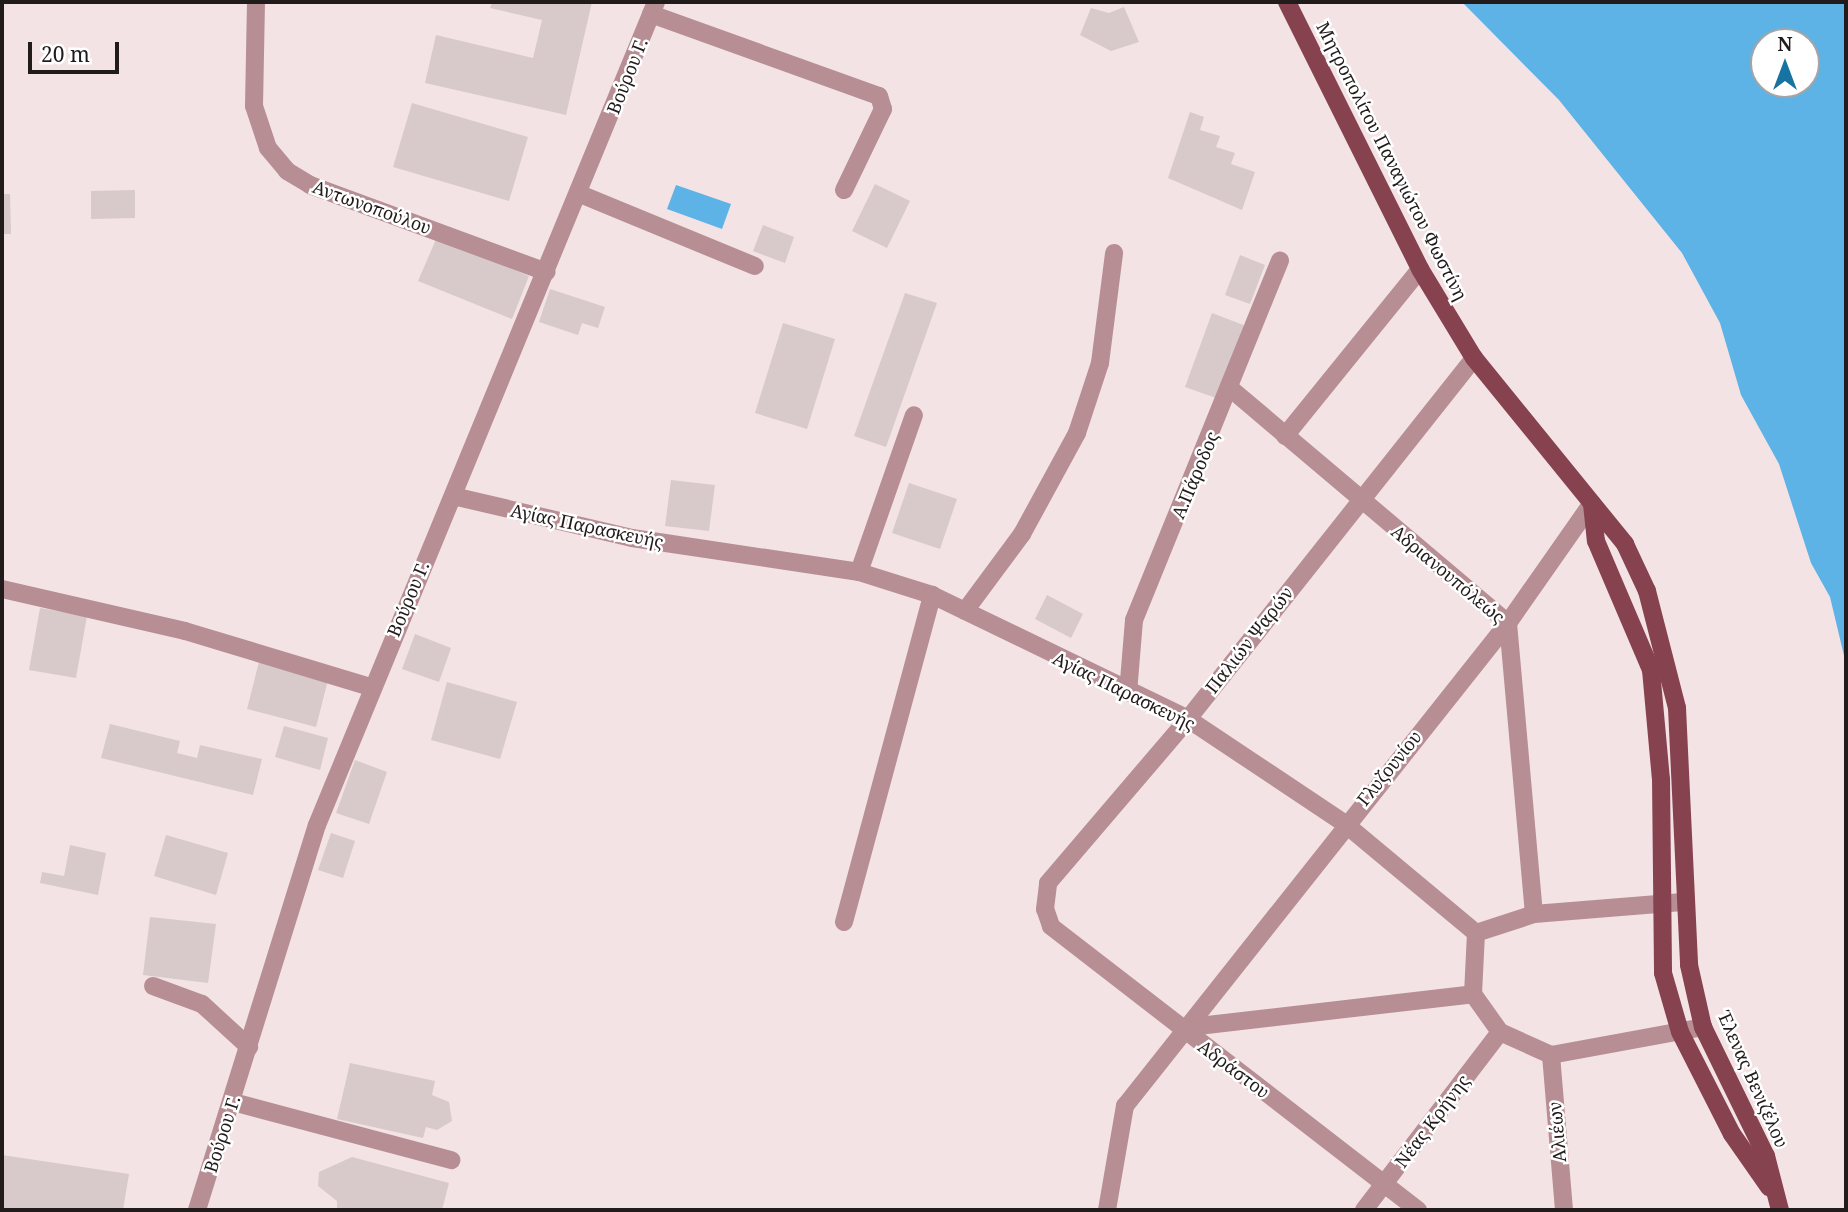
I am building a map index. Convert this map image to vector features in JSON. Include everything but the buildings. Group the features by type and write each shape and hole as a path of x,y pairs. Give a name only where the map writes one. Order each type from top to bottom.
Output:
{"main road":[{"name":"Μητροπολίτου Παναγιώτου Φωστίνη","path":"1287,2 1420,269 1474,358 1625,544 1666,647 1677,708 1683,902 1689,965"},
{"path":"1592,503 1597,541 1651,670 1664,903 1663,972 1680,1032 1732,1133 1778,1203"},
{"name":"Έλενας Βενιζέλου","path":"1689,965 1703,1027 1766,1156 1778,1203"}],"street":[{"name":"Αντωνοπούλου","path":"256,2 254,106 268,148 287,171 310,185 547,272"},
{"name":"Βούρου Γ.","path":"197,1210 233,1102 317,825 371,687 580,194 654,8"},
{"path":"654,8 879,96 883,109 844,190"},
{"path":"580,194 755,266"},
{"path":"965,611 1022,534 1077,433 1100,363 1114,253"},
{"name":"Α.Πάροδος","path":"1128,693 1134,620 1231,389 1280,261"},
{"path":"1285,436 1420,269"},
{"name":"Παλιών Ψαρών","path":"1051,926 1048,883 1188,719 1358,499 1474,358"},
{"name":"Αδριανουπόλεώς","path":"1231,389 1508,623 1534,914"},
{"path":"859,572 914,415"},
{"name":"Αγίας Παρασκευής","path":"453,496 632,538 859,572 932,595 1128,693 1188,719 1344,823 1476,933"},
{"name":"Γλυζουνίου","path":"1107,1210 1125,1106 1181,1028 1508,623 1592,503"},
{"path":"2,590 185,631 371,687"},
{"path":"844,922 932,595"},
{"path":"1683,902 1534,914 1476,933 1473,994 1500,1032 1551,1055 1703,1027"},
{"name":"Αδράστου","path":"1051,926 1418,1210"},
{"path":"153,986 202,1004 249,1047"},
{"path":"1181,1028 1473,994"},
{"name":"Νέας Κρήνης","path":"1364,1210 1500,1032"},
{"name":"Αλιέων","path":"1551,1055 1564,1210"},
{"path":"233,1102 451,1160"}],"water":[{"path":"1462,2 1846,2 1846,664 1830,597 1811,563 1779,464 1741,395 1720,323 1682,253 1559,100"},
{"path":"676,185 731,204 722,229 667,209"}]}
